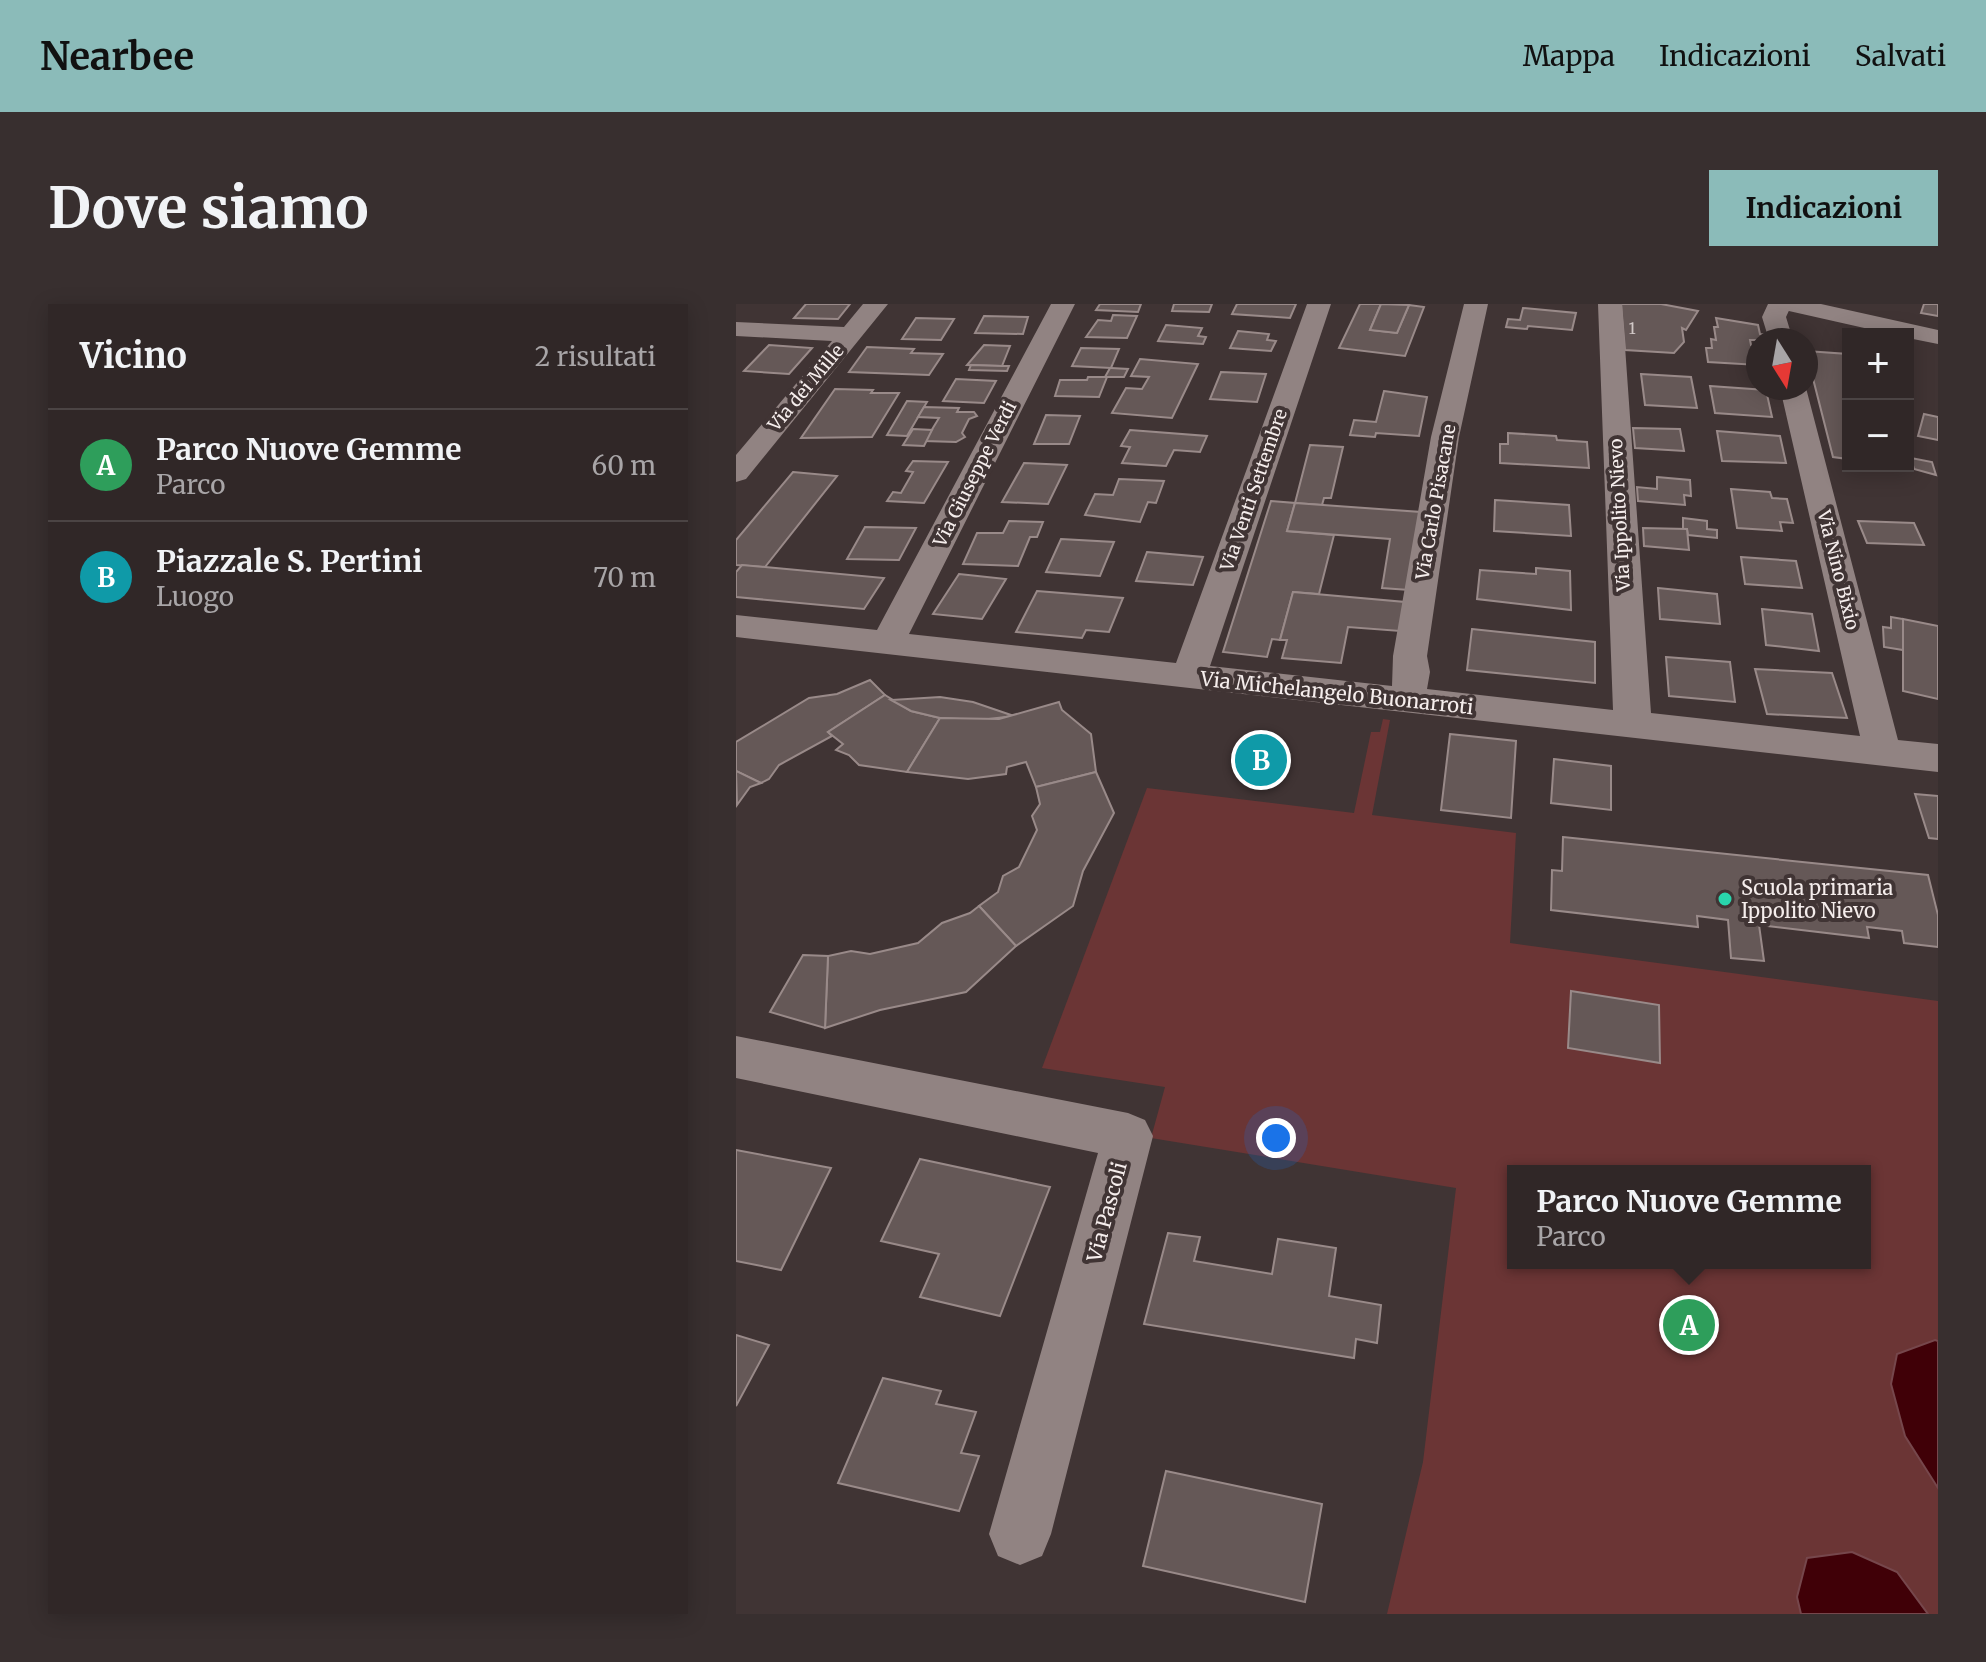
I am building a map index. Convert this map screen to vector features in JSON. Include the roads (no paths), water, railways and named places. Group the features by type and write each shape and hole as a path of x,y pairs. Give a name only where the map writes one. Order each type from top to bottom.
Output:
{"street":[{"name":"Via dei Mille","path":"736,473 876,304"},
{"name":"Via Giuseppe Verdi","path":"887,644 1063,304"},
{"name":"Via Venti Settembre","path":"1189,676 1319,304"},
{"name":"Via Carlo Pisacane","path":"1407,701 1412,672 1410,656 1445,437 1476,304"},
{"name":"Via Ippolito Nievo","path":"1610,304 1630,702 1635,726"},
{"path":"1777,328 1774,317 1780,304"},
{"path":"1788,304 1938,337"},
{"path":"736,329 850,335"},
{"name":"Via Nino Bixio","path":"1796,400 1883,753"},
{"name":"Via Michelangelo Buonarroti","path":"742,635 887,644 1938,758"},
{"name":"Via Pascoli","path":"736,1057 1128,1136 1020,1534"}],"place":[{"name":"Piazzale S. Pertini","path":"1261,760"},
{"name":"Scuola primaria Ippolito Nievo","path":"1725,899"},
{"name":"Parco Nuove Gemme","path":"1689,1325"}]}
